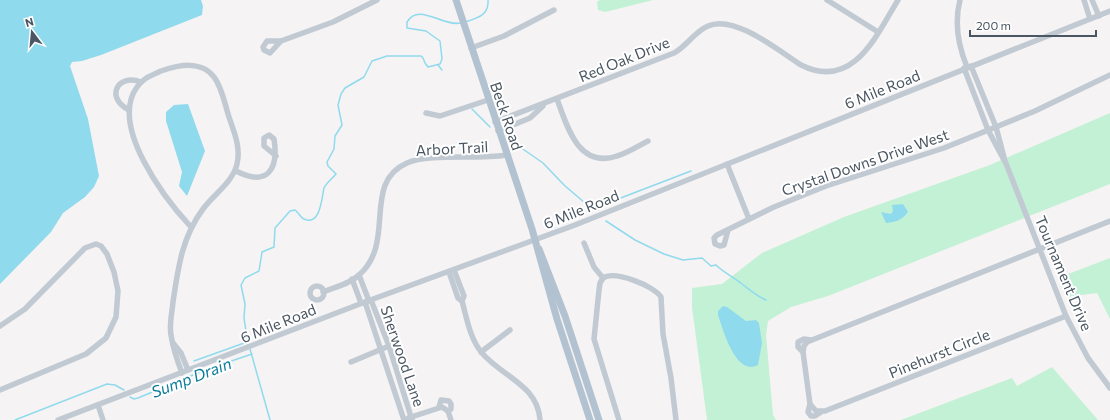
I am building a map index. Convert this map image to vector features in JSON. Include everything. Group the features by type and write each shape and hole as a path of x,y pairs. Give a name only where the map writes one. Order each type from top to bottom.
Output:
{"main road":[{"name":"Beck Road","path":"456,0 535,240 539,260 557,319 590,420"},
{"name":"Beck Road","path":"535,240 544,258 599,420"}],"street":[{"path":"281,41 339,20 377,0"},
{"path":"827,0 878,32"},
{"name":"Red Oak Drive","path":"495,122 674,53 701,30 714,24 726,23 738,26 801,65 822,72 839,70 855,62 865,53 898,0"},
{"path":"960,0 956,30 967,67"},
{"path":"1084,0 1090,19"},
{"path":"1092,0 1099,16"},
{"path":"471,48 504,36 554,10"},
{"name":"6 Mile Road","path":"58,420 367,302 535,240 967,67 1110,12"},
{"path":"182,373 170,330 178,266 191,227 206,204 236,171 239,156 236,139 214,77 199,67 183,65 148,76 141,82 132,95 129,110 136,141 151,176 173,207 191,227"},
{"name":"Tournament Drive","path":"967,67 996,127 1005,161 1066,316 1088,358 1110,388"},
{"name":"Tournament Drive","path":"967,67 988,130 1005,161"},
{"name":"Crystal Downs Drive West","path":"728,230 749,219 826,186 944,148 996,127 1054,103 1110,74"},
{"path":"129,110 119,104 116,99 115,92 118,86 124,81 135,80 141,82"},
{"path":"557,99 572,138 579,147 592,155 604,158 618,156 648,141"},
{"path":"426,113 440,116 488,100"},
{"name":"Red Oak Drive","path":"498,130 530,118 545,104"},
{"name":"Arbor Trail","path":"324,292 359,275 371,260 378,244 382,193 386,181 395,171 405,164 416,160 489,158 506,155"},
{"path":"236,171 248,178 261,177 274,166 276,156"},
{"path":"727,164 749,219"},
{"name":"Pinehurst Circle","path":"1066,316 821,412 814,410 810,404 803,352 805,345 811,340 1110,221"},
{"path":"584,243 594,267 603,278"},
{"path":"0,326 25,309 85,248 93,244 101,246 114,272 119,300 115,322 106,338 86,354 0,390"},
{"path":"451,271 458,298 462,301 472,337 481,352 489,360 521,384 526,390 536,406 540,420"},
{"path":"359,275 367,302"},
{"path":"619,420 594,339 600,283 603,278 611,275 618,276 651,288 661,297 663,334 671,378 676,420"},
{"path":"352,279 367,302"},
{"name":"Sherwood Lane","path":"367,302 389,346 411,418"},
{"name":"Sherwood Lane","path":"367,302 403,420"},
{"path":"481,352 510,330"},
{"path":"172,341 181,353 188,370"},
{"path":"351,362 389,346"},
{"path":"98,405 103,420"},
{"path":"403,420 439,407 446,408 451,420"}],"green space":[{"path":"600,0 653,0 605,12 598,10 597,2"},
{"path":"1110,113 1110,184 828,296 791,307 768,321 766,335 773,415 776,420 707,420 692,307 692,288 722,284 762,253 844,217 990,165"},
{"path":"1110,258 1110,319 1097,293 1066,297 1058,278"},
{"path":"1052,367 1098,420 901,420 1012,378 1017,386"}],"water":[{"path":"0,0 201,0 203,6 202,15 101,55 82,61 72,62 70,66 88,119 99,176 94,187 85,197 63,213 51,232 0,284"},
{"path":"188,104 205,151 187,196 179,186 182,172 166,121 166,112 174,105"},
{"path":"903,204 908,212 906,215 893,222 886,223 881,212 891,214 893,211 892,205"},
{"path":"723,306 727,307 746,321 756,320 759,323 762,343 758,365 750,367 743,364 732,350 723,331 718,315 718,311"}],"waterway":[{"path":"465,22 482,15 487,9 488,0"},
{"path":"248,345 244,318 245,304 241,285 245,278 259,271 262,252 274,247 275,228 290,211 295,210 303,218 310,220 314,219 317,215 320,209 324,188 336,174 328,166 327,162 334,149 335,136 342,125 338,105 341,94 345,88 364,77 372,61 387,56 421,56 428,67 440,64 442,59 440,41 426,31 407,28 407,22 412,16 418,14 431,16 446,22 461,23"},
{"path":"438,65 442,70"},
{"path":"472,109 490,127"},
{"path":"517,145 543,163 564,185 592,209 691,171"},
{"path":"606,221 635,240 664,254 683,260 702,258 711,266 716,265 756,295 766,300"},
{"path":"194,361 247,342"},
{"path":"250,349 270,420"},
{"name":"Sump Drain","path":"130,397 134,399 138,398 205,370 252,354"},
{"name":"Sump Drain","path":"15,420 107,384 115,385 124,390"}]}
